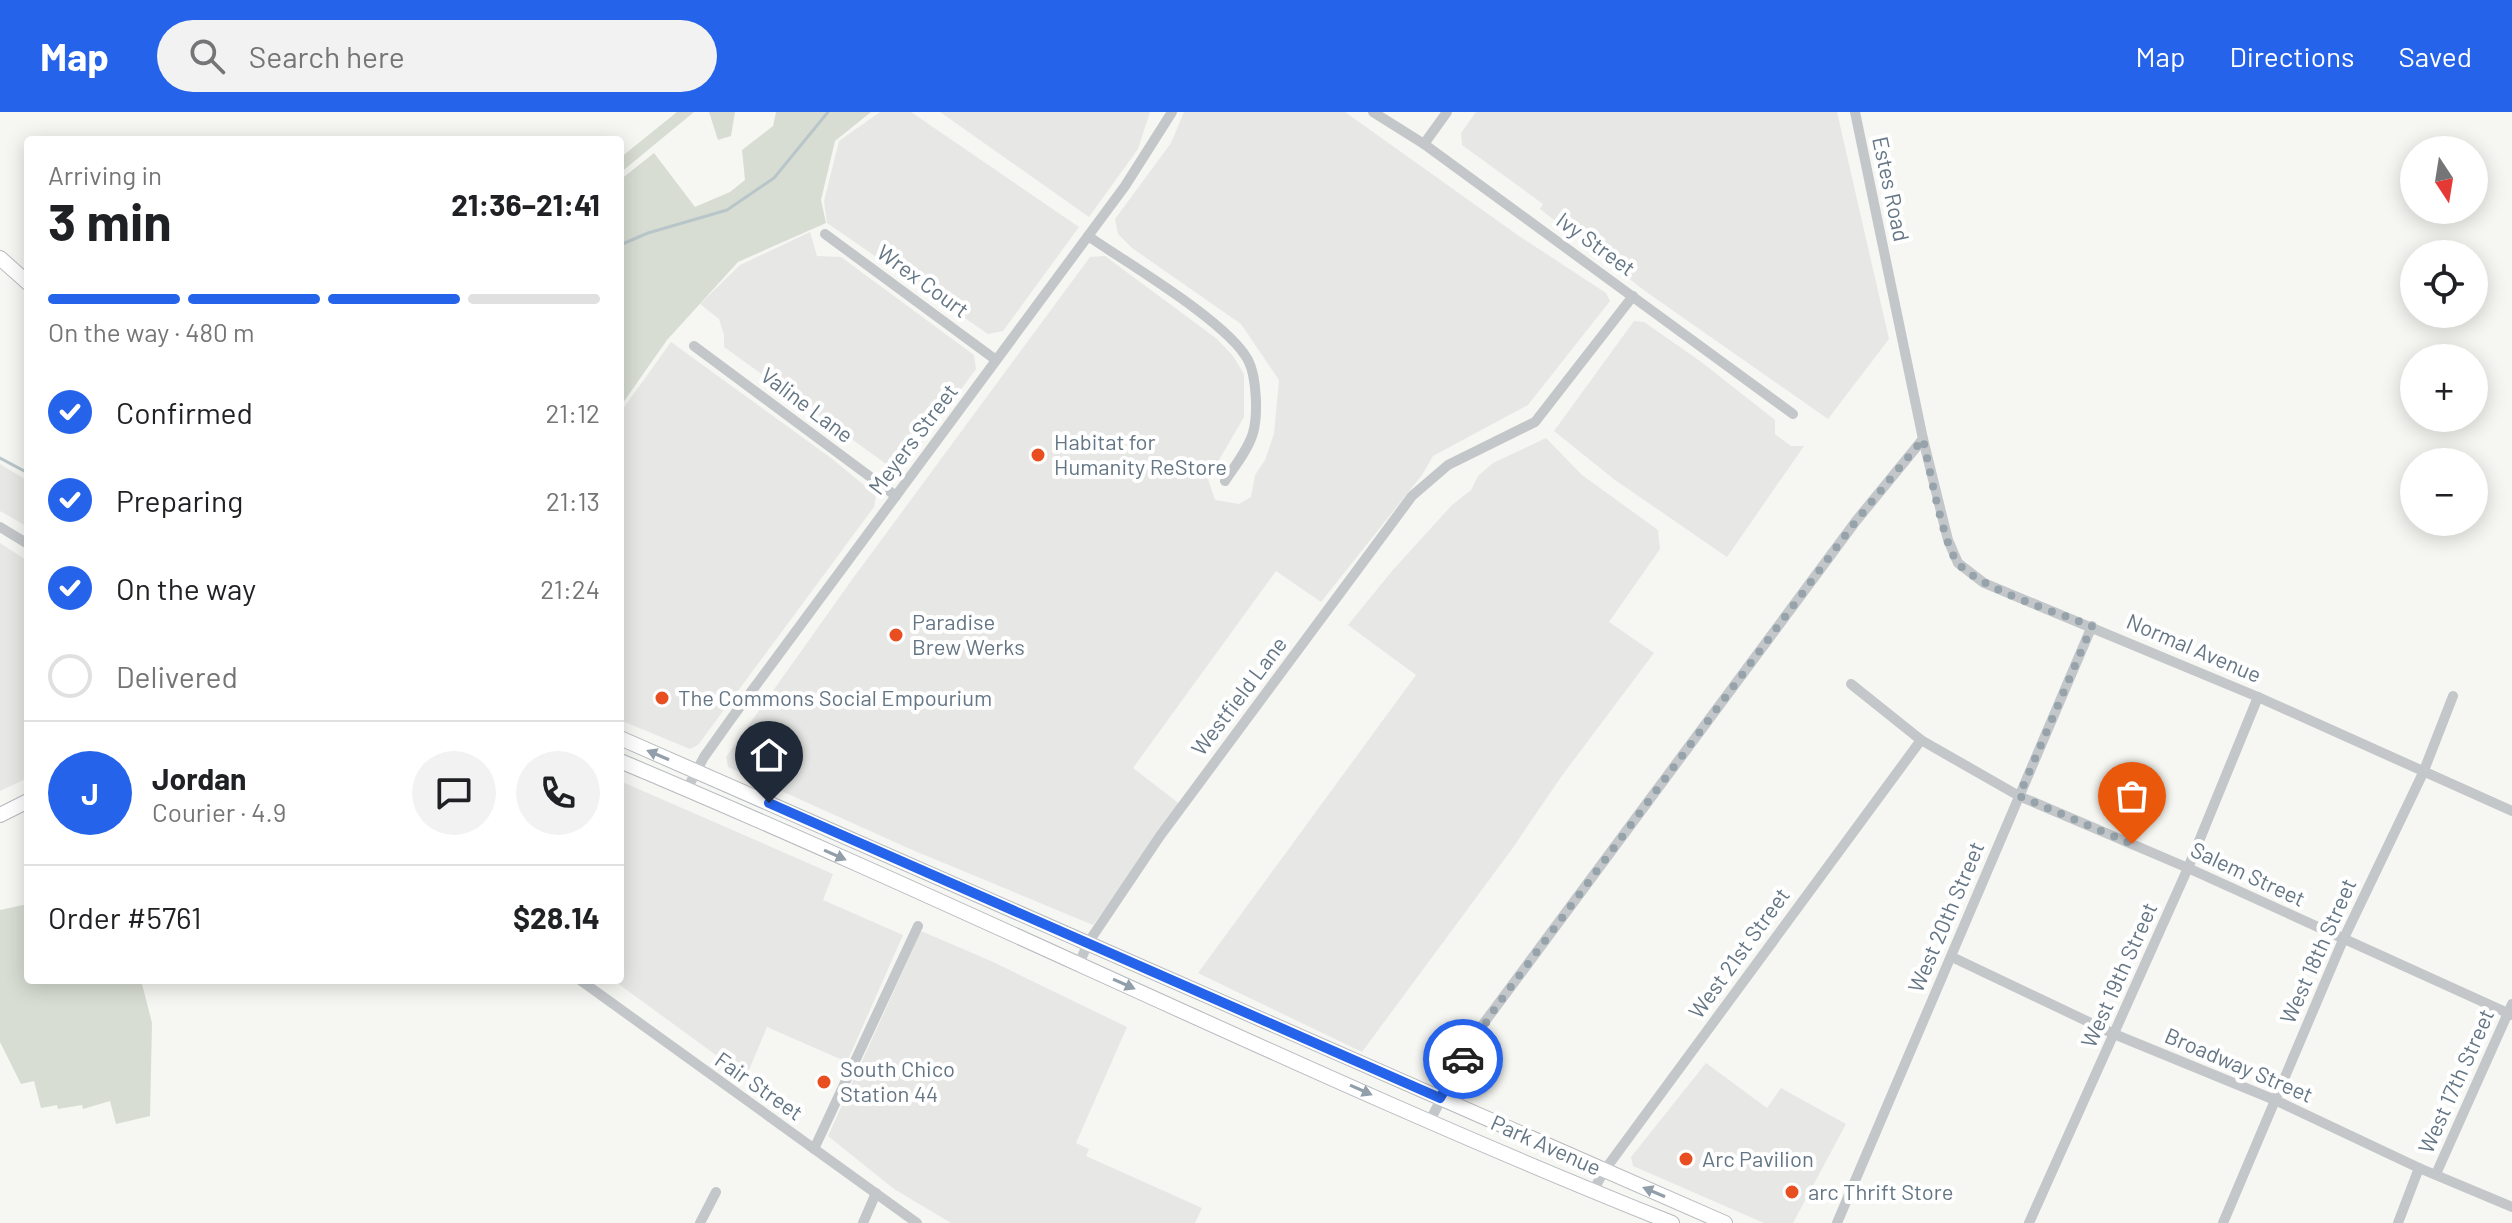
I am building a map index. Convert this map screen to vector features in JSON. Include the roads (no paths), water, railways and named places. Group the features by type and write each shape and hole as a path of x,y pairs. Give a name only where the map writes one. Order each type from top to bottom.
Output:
{"main road":[{"path":"0,258 24,279"},
{"name":"Park Avenue","path":"624,740 1725,1223"},
{"name":"Park Avenue","path":"624,763 1430,1120 1672,1223"},
{"path":"0,815 24,803"}],"street":[{"name":"Meyers Street","path":"687,789 731,719 1088,236 1151,149 1172,112"},
{"name":"Ivy Street","path":"1373,112 1424,144 1793,414"},
{"path":"1424,144 1447,112"},
{"name":"Estes Road","path":"1855,112 1889,274"},
{"name":"Wrex Court","path":"825,234 996,360"},
{"path":"1088,236 1208,319 1230,338 1249,361 1256,394 1253,434 1225,481"},
{"name":"Normal Avenue","path":"1889,274 1923,439 1948,540 1958,563 1984,583 2258,697 2512,811"},
{"name":"Westfield Lane","path":"1079,964 1088,943 1160,836 1412,496 1448,465 1535,422 1545,413 1633,296"},
{"name":"Valine Lane","path":"694,346 896,496"},
{"path":"1430,1120 1481,1027 1856,521 1923,439"},
{"path":"0,527 24,542"},
{"name":"West 20th Street","path":"1837,1223 2092,626"},
{"name":"Salem Street","path":"1851,684 1921,740 2019,796 2511,1011"},
{"name":"West 18th Street","path":"2223,1223 2343,940 2423,773 2453,696"},
{"name":"West 19th Street","path":"2029,1223 2188,868 2258,697"},
{"name":"West 21st Street","path":"1593,1191 1604,1171 1921,740"},
{"path":"814,1149 918,926"},
{"name":"Broadway Street","path":"1952,957 2114,1034 2275,1100 2419,1168 2512,1207"},
{"name":"Fair Street","path":"586,984 917,1223"},
{"name":"West 17th Street","path":"2436,1174 2511,1011"},
{"name":"West 17th Street","path":"2398,1223 2419,1168"},
{"path":"700,1223 716,1192"},
{"path":"863,1223 876,1193"}],"waterway":[{"path":"624,243 648,233 727,210 774,178 828,112"},
{"path":"0,458 24,471"}],"place":[{"name":"Habitat for Humanity ReStore","path":"1038,455"},
{"name":"Paradise Brew Werks","path":"896,635"},
{"name":"The Commons Social Empourium","path":"662,698"},
{"name":"South Chico Station 44","path":"824,1082"},
{"name":"Arc Pavilion","path":"1686,1159"},
{"name":"arc Thrift Store","path":"1792,1192"}]}
